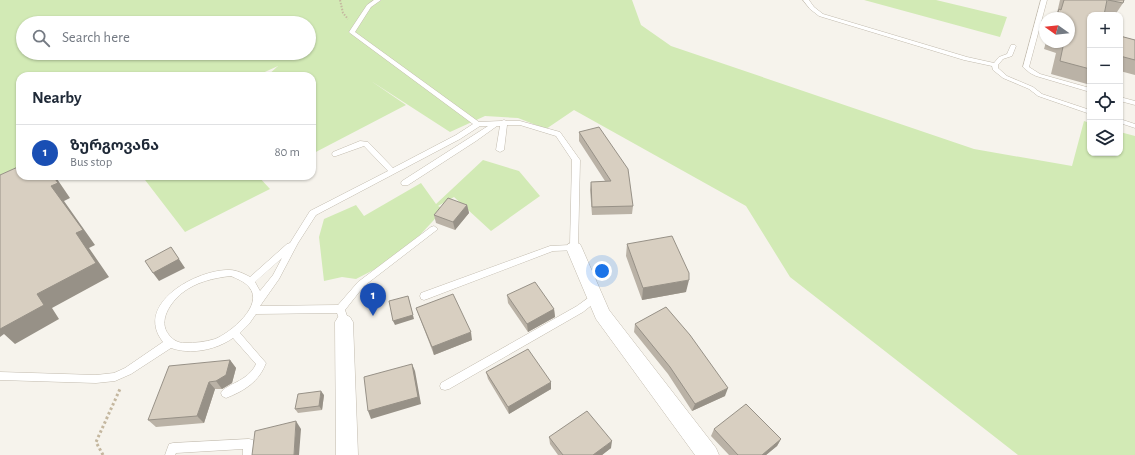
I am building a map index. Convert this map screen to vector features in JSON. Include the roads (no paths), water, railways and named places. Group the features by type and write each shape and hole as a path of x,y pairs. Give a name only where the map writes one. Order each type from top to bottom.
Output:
{"street":[{"path":"574,248 602,314 708,455"},
{"path":"342,316 347,455"}],"lane":[{"path":"378,0 369,6 352,32 478,124"},
{"path":"806,0 812,8 821,15 966,59 995,64"},
{"path":"1044,0 1026,67 1038,75 1087,89"},
{"path":"995,64 1001,58 1010,56 1014,46"},
{"path":"995,64 995,69 1005,77 1031,88 1040,95 1087,111"},
{"path":"1123,99 1135,103"},
{"path":"500,122 500,150"},
{"path":"405,183 500,122"},
{"path":"255,306 255,287 251,281 242,276 231,273 217,274 203,277 176,293 167,304 161,315 159,326 162,336 170,343 186,348 207,346 227,338 244,324 276,277 294,241 313,213 458,137 478,124 500,122 520,123 558,134 576,160 574,248 553,248 424,296"},
{"path":"1123,122 1135,126"},
{"path":"336,154 356,144 366,144 392,171"},
{"path":"255,306 342,316 361,284 434,228"},
{"path":"251,281 294,241"},
{"path":"445,386 580,309 595,297"},
{"path":"226,393 247,383 254,376 261,363 234,332"},
{"path":"0,376 96,379 114,377 128,371 170,343"},
{"path":"170,455 173,448 249,444 248,455"}],"place":[{"name":"ზურგოვანა","path":"373,316"}]}
